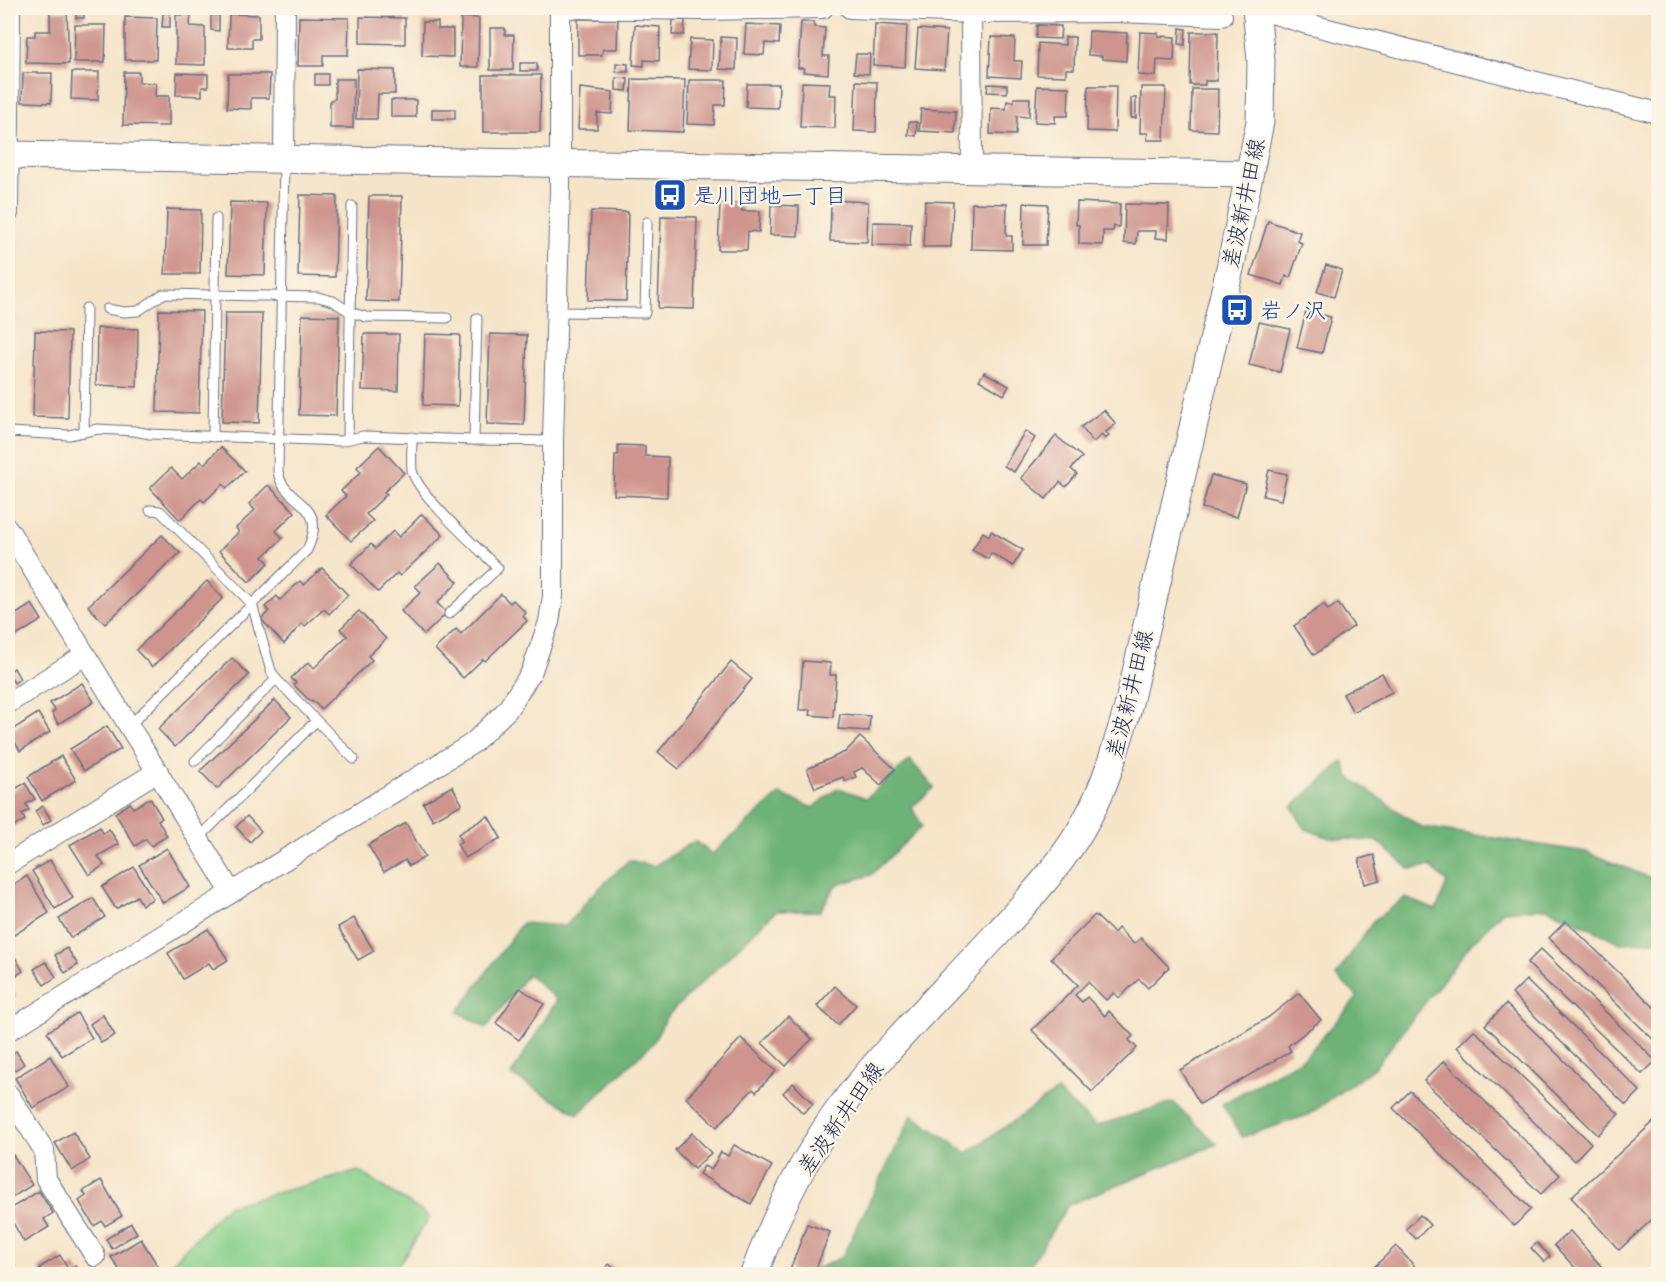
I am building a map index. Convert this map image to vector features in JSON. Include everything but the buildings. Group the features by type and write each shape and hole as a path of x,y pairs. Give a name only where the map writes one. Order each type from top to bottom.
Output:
{"main road":[{"name":"差波新井田線","path":"754,1275 788,1193 817,1142 847,1100 887,1052 1056,867 1088,818 1109,769 1127,711 1231,264 1260,122 1261,60 1256,8"},
{"path":"8,155 1249,174"}],"street":[{"path":"8,213 10,8"},
{"path":"284,158 285,8"},
{"path":"8,1031 473,743 507,710 531,674 549,622 553,596 553,441 560,164 560,8"},
{"path":"567,8 823,8"},
{"path":"849,8 1117,10 1222,16"},
{"path":"1256,8 1305,23 1659,113"},
{"path":"971,10 972,169"},
{"path":"8,529 231,892"},
{"path":"8,703 85,655"},
{"path":"8,864 158,771"},
{"path":"8,1094 44,1150 45,1179 95,1256"}],"lane":[{"path":"129,726 307,550 315,529 309,510 279,477 284,158"},
{"path":"348,439 352,206"},
{"path":"213,437 216,218"},
{"path":"557,312 645,313 647,222"},
{"path":"106,309 124,312 138,311 163,294 215,294 318,297 333,301 350,312 366,317 447,318"},
{"path":"84,432 86,308"},
{"path":"474,440 477,318"},
{"path":"8,432 69,435 107,430 213,437 341,441 363,436 553,441"},
{"path":"412,437 412,470 416,480 442,513 498,568 449,614"},
{"path":"150,510 160,511 252,604 271,670 276,679 354,759"},
{"path":"195,761 276,679"},
{"path":"199,838 316,720"}],"green space":[{"path":"910,760 934,788 912,807 922,826 871,875 836,885 820,911 776,911 667,1016 653,1043 578,1114 511,1075 557,1000 528,974 486,1028 458,1012 522,923 566,926 590,897 629,860 654,866 695,841 712,854 780,794 813,808 838,788 866,798"},
{"path":"1343,761 1349,777 1421,827 1587,852 1658,881 1658,941 1621,943 1547,908 1503,911 1471,944 1375,1067 1308,1115 1242,1137 1222,1104 1305,1057 1358,997 1336,976 1374,920 1405,898 1436,910 1447,883 1430,866 1410,869 1377,841 1330,838 1305,829 1292,807"},
{"path":"1057,1091 1096,1126 1173,1102 1217,1144 1068,1205 1025,1274 806,1274 842,1257 912,1115 967,1153"},
{"path":"359,1171 430,1217 399,1264 389,1274 161,1274 227,1206"}],"place":[{"name":"是川団地一丁目","path":"670,195"},
{"name":"岩ノ沢","path":"1237,310"}]}
